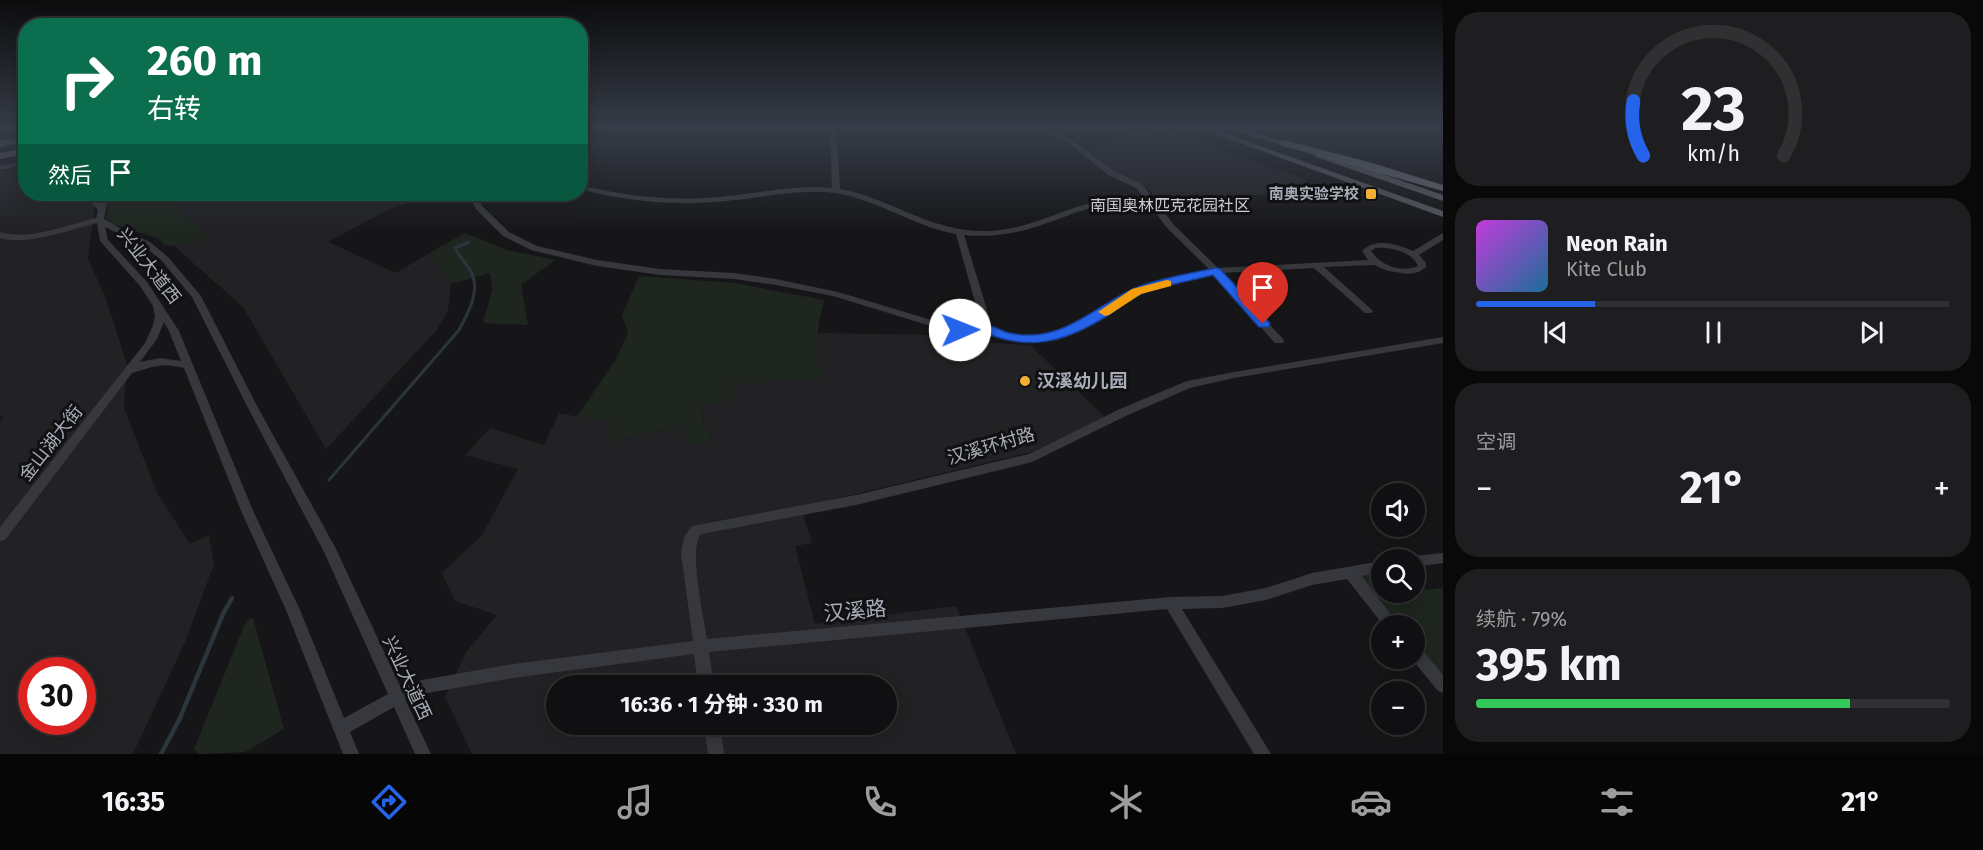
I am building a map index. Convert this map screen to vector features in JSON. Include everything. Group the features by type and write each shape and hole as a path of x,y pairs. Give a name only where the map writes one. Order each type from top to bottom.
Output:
{"highway":[{"path":"1359,162 1443,188"}],"main road":[{"path":"1295,162 1326,172"},
{"path":"1299,162 1443,213"},
{"path":"1324,162 1443,204"},
{"path":"1339,162 1443,198"}],"street":[{"path":"835,162 836,191"},
{"path":"1097,162 1111,173 1139,186 1171,227 1216,271 1279,342"},
{"path":"0,168 18,165"},
{"path":"588,189 620,197 682,201 722,199 792,190 836,191 869,198 925,223 959,231 994,233 1027,229 1114,200 1151,201"},
{"path":"94,201 101,214"},
{"path":"101,214 104,201"},
{"path":"476,201 506,234 534,248 597,263 660,272 734,276 776,282 835,294 947,328 972,332 983,327 1004,336 1024,339 1060,336 1097,317 1137,291 1216,271 1374,262 1396,270 1413,271 1422,267 1422,263 1413,255 1387,246 1372,246 1366,251 1374,262"},
{"path":"0,235 5,238 25,236 101,214"},
{"name":"兴业大道西","path":"101,214 104,242 144,284 174,331 248,513 293,610 351,754"},
{"name":"兴业大道西","path":"101,214 120,232 147,244 176,271 196,296 330,551 423,754"},
{"path":"959,231 984,316 983,327"},
{"path":"1413,255 1443,236"},
{"path":"1317,266 1368,311"},
{"name":"金山湖大街","path":"0,536 156,333 161,315 158,304"},
{"name":"汉溪环村路","path":"705,675 688,554 690,537 697,530 856,500 1032,458 1124,412 1187,385 1443,340"},
{"path":"129,371 151,361 160,360 169,360 189,366"},
{"path":"1425,560 1443,558"},
{"name":"汉溪路","path":"341,728 397,697 422,687 456,680 701,646 1171,603 1222,602 1256,596 1312,579 1371,569"},
{"path":"1351,573 1385,615"},
{"path":"1171,603 1263,754"},
{"path":"1425,664 1443,686"},
{"path":"713,735 716,754"}],"shaded area":[{"path":"1104,162 1256,162 1307,180 1266,195 1156,198 1147,188 1116,172"},
{"path":"18,167 18,201 83,201 95,205 88,258 106,299 127,365 124,408 157,493 190,544 209,535 214,564 185,642 133,754 0,754 0,421 4,416 0,416 0,171"},
{"path":"109,201 173,201 206,236 190,243 165,245 157,238 112,224 106,217"},
{"path":"173,201 414,201 390,209 328,242 396,273 436,249 436,265 451,284 448,311 435,332 326,449 243,307 174,246 206,236"},
{"path":"465,233 507,250 555,260 521,285 528,325 483,323 492,290 490,273 451,284 436,265 436,249"},
{"path":"639,276 735,283 824,300 817,349 824,379 732,383 733,400 699,407 711,442 689,446 682,425 608,443 610,423 577,417 616,359 628,333 622,315"},
{"path":"816,333 940,335 975,342 1030,345 1105,417 1032,452 801,507 812,543 795,546 815,624 956,606 1016,754 472,754 445,697 466,652 497,615 455,601 442,573 482,535 518,469 465,455 490,428 544,445 559,413 610,423 609,443 682,425 711,441 699,406 731,383 817,362"},
{"path":"1371,574 1371,588 1361,576"},
{"path":"1443,588 1443,677 1425,654 1425,615 1393,615 1383,603 1425,603 1425,589"},
{"path":"253,618 284,729 245,752 199,754 194,749 246,621"}],"waterway":[{"path":"329,480 459,330 472,302 475,287 471,272 455,248 469,242"},
{"path":"161,754 180,718 223,614 232,598"}],"slow traffic":[{"path":"1105,312 1137,291 1167,284"}],"place":[{"name":"南奥实验学校","path":"1371,194"},
{"name":"汉溪幼儿园","path":"1025,381"}],"district":[{"name":"南国奥林匹克花园社区","path":"1170,205"}],"route":[{"path":"960,330 972,332 983,327 1004,336 1024,339 1060,336 1097,317 1137,291 1216,271 1263,324"}]}
